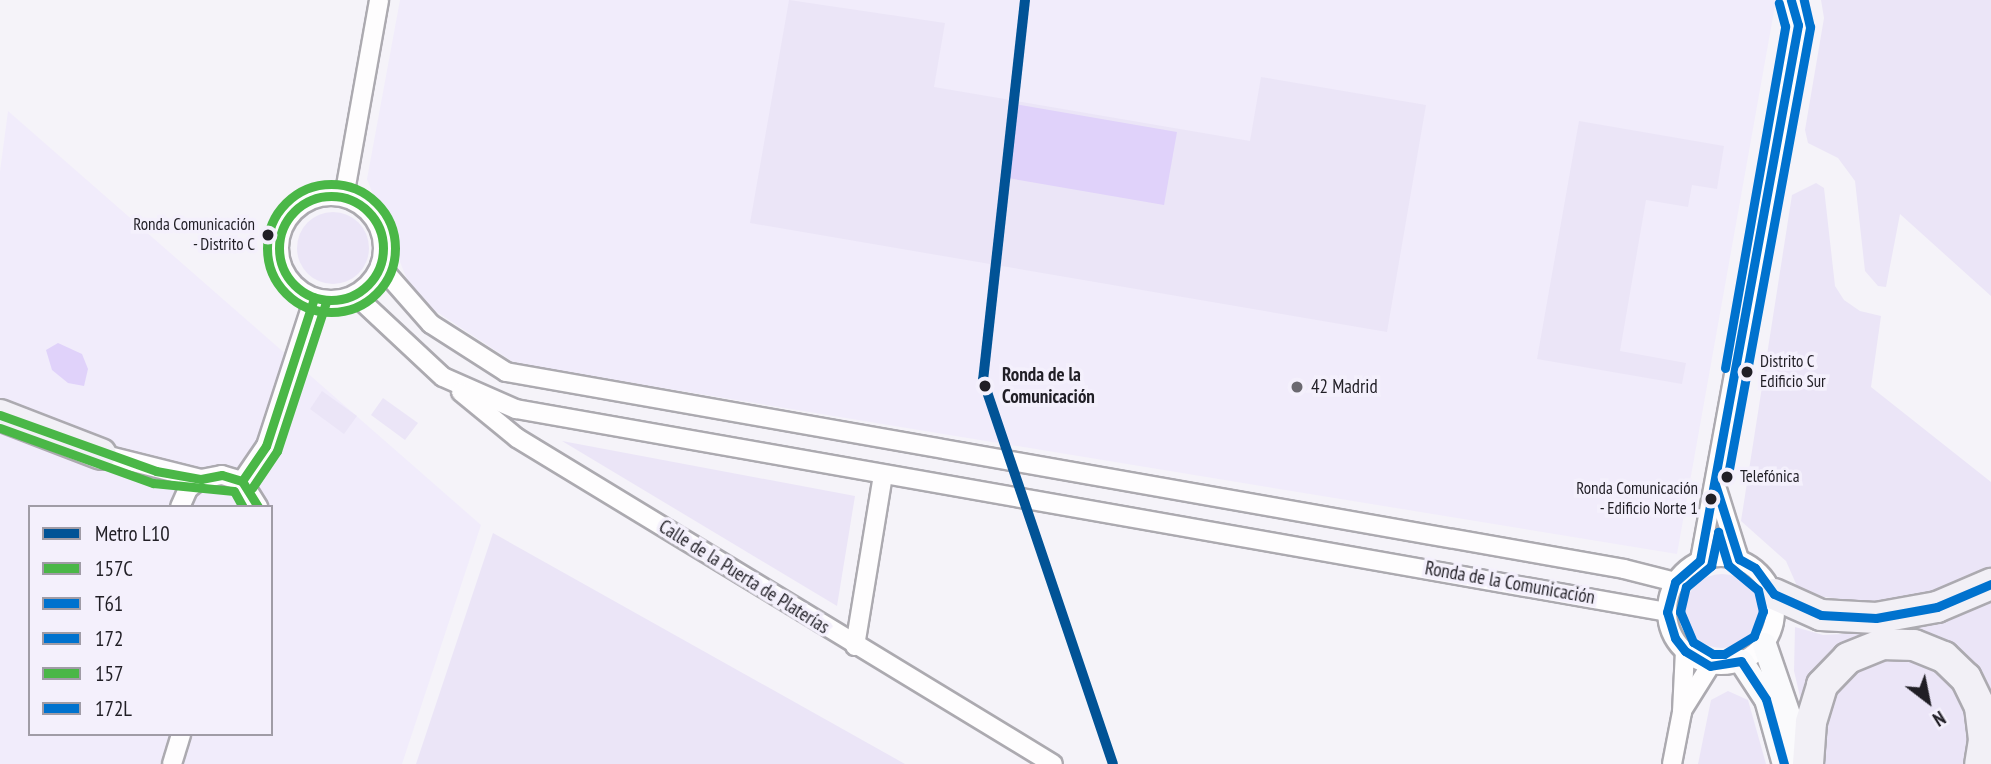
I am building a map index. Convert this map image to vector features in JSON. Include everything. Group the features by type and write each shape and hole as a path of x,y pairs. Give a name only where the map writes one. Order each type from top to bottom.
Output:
{"highway":[{"path":"0,415 101,454"},
{"path":"0,435 101,454"},
{"path":"1774,594 1821,615 1876,618 1937,607 1991,584"},
{"path":"1807,764 1811,722 1822,685 1848,658 1882,644 1914,645 1944,657 1966,678 1980,706 1984,740 1980,764"}],"street":[{"path":"344,197 379,0"},
{"path":"1700,560 1798,25 1791,0"},
{"path":"344,197 360,204 381,232 380,266 355,295 328,301 314,298 287,276 279,242 284,225 309,201 344,197"},
{"name":"Ronda de la Comunicación","path":"380,266 431,324 506,372 1611,567 1675,582"},
{"name":"Ronda de la Comunicación","path":"355,295 443,377 516,409 1667,612"},
{"path":"242,481 266,446 314,298"},
{"name":"Calle de la Puerta de Platerías","path":"443,377 517,438 855,646 1054,764"},
{"path":"101,454 156,471 201,479 222,475 242,481 256,497 258,505"},
{"path":"156,471 181,503 201,479"},
{"path":"855,646 883,475"},
{"path":"1715,482 1739,559"},
{"path":"1721,556 1739,559 1755,568 1774,594 1774,624 1764,644 1741,661 1710,666 1685,650 1675,638 1667,612 1675,582 1683,570 1700,560 1721,556"},
{"path":"1764,644 1807,764"},
{"path":"1672,764 1682,712 1685,650"},
{"path":"1741,661 1766,699 1784,764"},
{"path":"1682,712 1710,666"},
{"path":"172,764 180,736"}],"shaded area":[{"path":"400,0 1776,0 1677,554 516,364 414,297 367,179"},
{"path":"789,0 945,23 934,87 1250,141 1261,77 1426,105 1387,332 750,223"},
{"path":"1821,0 1991,0 1991,296 1900,214 1886,287 1878,286 1865,271 1855,181 1838,158 1808,143 1805,130 1824,18"},
{"path":"1015,104 1177,132 1164,205 1002,177"},
{"path":"8,111 481,525 402,764 0,764 0,171"},
{"path":"1579,121 1724,146 1717,189 1692,185 1688,207 1646,200 1620,351 1686,363 1682,384 1537,359"},
{"path":"1816,183 1824,188 1835,286 1844,300 1860,311 1881,316 1871,387 1991,482 1991,568 1933,592 1867,602 1816,596 1797,586 1786,561 1741,521 1792,195"},
{"path":"326,212 340,212 359,222 369,241 369,255 359,274 340,284 326,284 307,274 297,255 297,241 307,222"},
{"path":"58,343 82,354 88,369 84,386 68,383 52,370 46,350"},
{"path":"322,391 357,416 344,434 310,409"},
{"path":"383,398 418,423 405,440 371,415"},
{"path":"562,441 855,496 837,606"},
{"path":"493,533 905,764 416,764"},
{"path":"1722,574 1736,577 1748,585 1756,597 1759,611 1756,625 1748,637 1736,645 1722,648 1708,645 1696,637 1688,625 1685,611 1688,597 1696,585 1708,577"},
{"path":"1991,602 1991,704 1919,634 1813,677 1801,701 1794,671 1795,627 1823,635 1879,632 1949,618"},
{"path":"1885,656 1916,657 1951,675 1971,710 1970,764 1822,764 1820,734 1828,698 1853,668"},
{"path":"1728,691 1748,700 1766,764 1698,764 1711,700"}],"metro line":[{"name":"L10","path":"1025,0 983,380 1113,764"}],"transit line":[{"name":"T61","path":"1784,764 1766,699 1741,661 1710,666 1685,651 1675,638 1667,612 1675,582 1700,560 1798,25 1791,0"},
{"name":"172","path":"1727,480 1810,27 1804,0"},
{"name":"172L","path":"1725,368 1785,26 1779,3"},
{"name":"157","path":"331,184 356,189 376,203 390,223 395,248 390,273 376,293 356,307 331,312 306,307 286,293 272,273 267,248 272,223 286,203 306,189 331,184"},
{"name":"157C","path":"331,196 351,200 368,211 379,228 383,248 379,268 368,285 351,296 331,300 311,296 294,285 283,268 279,248 283,228 294,211 311,200 331,196"},
{"name":"157C","path":"242,481 266,446 314,298"},
{"name":"157","path":"252,488 277,451 326,302"},
{"name":"157C","path":"0,415 156,471 201,479 222,475 242,481 257,505"},
{"name":"157","path":"0,428 153,483 234,491 242,505"},
{"name":"T61","path":"1715,484 1739,559 1755,568 1774,594 1821,615 1876,618 1937,607 1991,584"},
{"name":"172","path":"1718,532 1728,565 1758,590 1763,611 1754,636 1724,654 1713,654 1693,642 1680,612 1686,587 1711,566 1718,532"}],"place":[{"name":"Ronda Comunicación - Distrito C","path":"268,235"},
{"name":"Distrito C Edificio Sur","path":"1747,372"},
{"name":"Ronda de la Comunicación","path":"985,386"},
{"name":"42 Madrid","path":"1297,387"},
{"name":"Telefónica","path":"1727,477"},
{"name":"Ronda Comunicación - Edificio Norte 1","path":"1711,499"}]}
